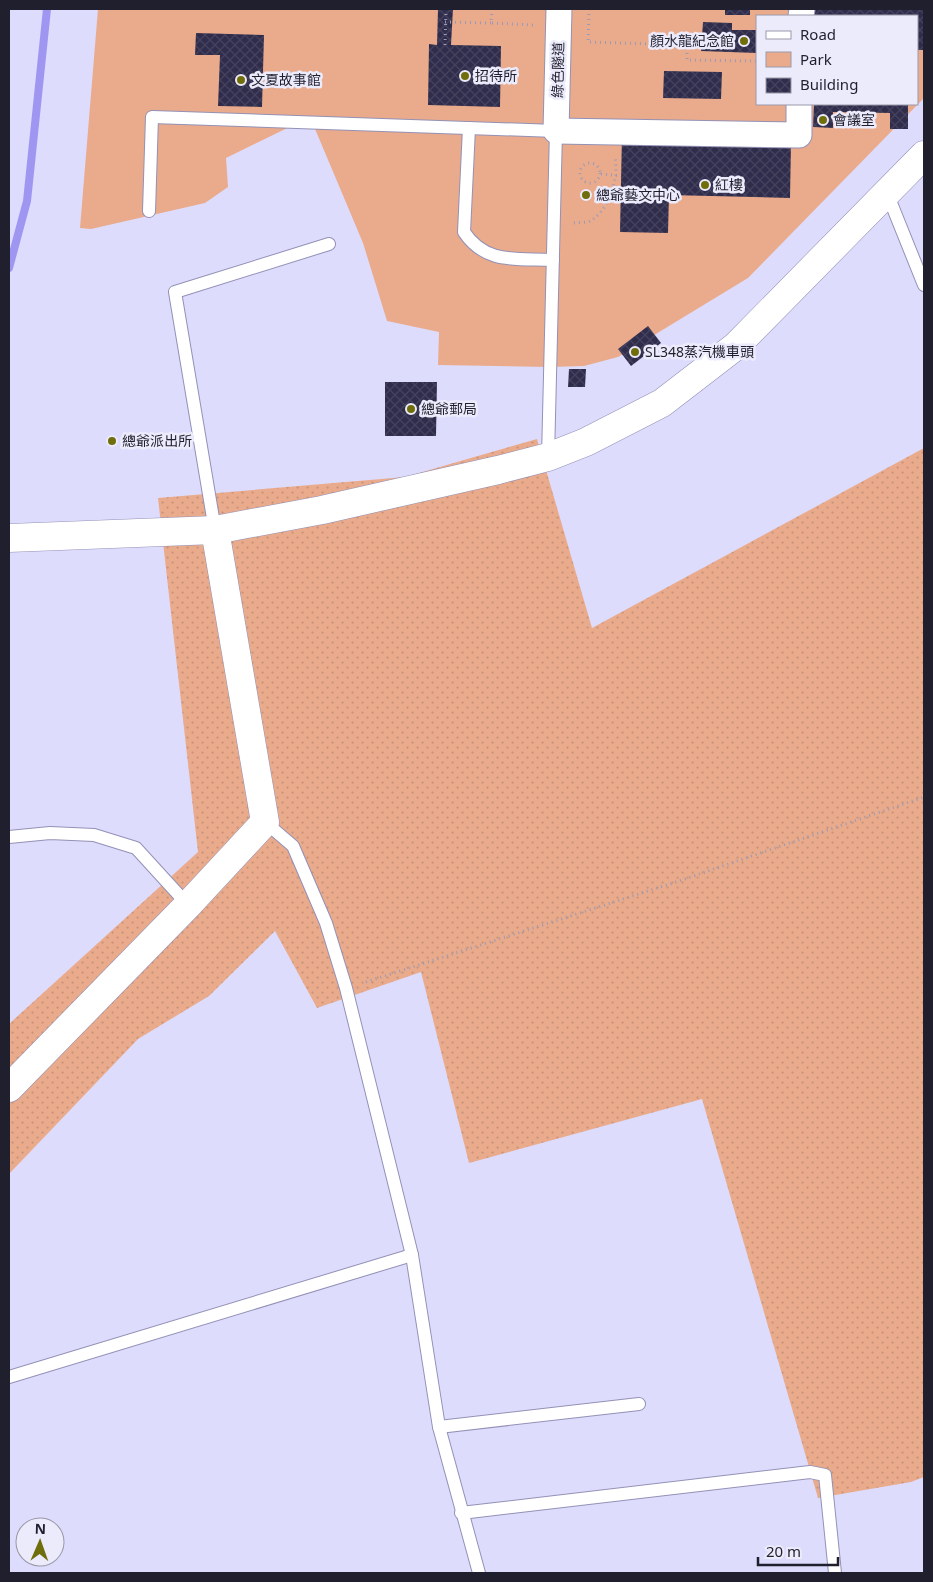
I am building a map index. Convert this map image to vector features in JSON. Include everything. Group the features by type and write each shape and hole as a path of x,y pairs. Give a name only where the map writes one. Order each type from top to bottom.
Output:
{"main road":[{"path":"9,538 215,530 322,510 548,458 586,442 662,403 736,346 924,155"},
{"path":"9,1088 188,905 265,822 215,530"}],"street":[{"name":"綠色隧道","path":"556,131 559,18"},
{"path":"556,131 799,135 799,105"}],"lane":[{"path":"149,211 152,118 556,131 548,458"},
{"path":"468,128 464,232 481,251 494,257 553,260"},
{"path":"887,193 924,285"},
{"path":"215,530 175,292 329,244"},
{"path":"265,822 293,846 326,923 346,988 412,1255 439,1427 461,1513 479,1573"},
{"path":"9,837 50,834 94,835 136,848 188,905"},
{"path":"9,1377 412,1255"},
{"path":"439,1427 639,1404"},
{"path":"461,1513 810,1472 825,1475 835,1573"}],"path":[{"path":"445,45 446,9"},
{"path":"492,9 492,24"},
{"path":"589,9 588,42 687,44 687,60 756,61"},
{"path":"446,22 492,24 559,18"},
{"path":"554,224 590,221 604,208 614,185 617,164 613,146 604,132"},
{"path":"586,164 596,165 601,174 598,180 590,184 584,181 580,175 582,168 586,164"},
{"path":"601,174 621,176"},
{"path":"346,988 676,882 924,797"}],"green space":[{"name":"總爺藝文中心","path":"98,9 924,9 924,98 918,104 918,15 756,15 756,105 917,105 748,278 618,357 584,366 438,365 439,332 387,321 363,243 310,117 226,158 228,187 205,203 91,229 80,228"},
{"path":"537,439 592,628 924,448 924,1477 911,1482 818,1498 702,1099 469,1163 421,972 317,1008 275,931 209,996 138,1039 9,1174 9,1024 198,852 158,498 405,477"}],"building":[{"name":"招待所","path":"438,9 453,9 451,45 501,46 500,107 428,105 429,44 437,45"},
{"path":"725,9 750,9 750,15 725,15"},
{"path":"815,9 924,9 924,50 918,50 918,15 814,15"},
{"path":"703,22 732,23 732,30 756,30 756,53 701,51"},
{"name":"文夏故事館","path":"196,33 264,35 262,107 218,106 220,55 195,55"},
{"path":"664,71 722,72 721,99 663,98"},
{"name":"會議室","path":"814,105 908,105 908,129 890,129 890,113 833,112 833,128 813,127"},
{"name":"紅樓","path":"622,134 791,142 790,198 669,195 668,233 620,232"},
{"path":"648,326 661,343 631,366 618,349"},
{"path":"569,369 586,369 585,387 568,387"},
{"name":"總爺郵局","path":"385,382 437,382 436,436 385,436"}],"waterway":[{"path":"9,268 27,201 47,9"}],"place":[{"name":"顏水龍紀念館","path":"744,41"},
{"name":"招待所","path":"465,76"},
{"name":"文夏故事館","path":"241,80"},
{"name":"會議室","path":"823,120"},
{"name":"紅樓","path":"705,185"},
{"name":"總爺藝文中心","path":"586,195"},
{"name":"SL348蒸汽機車頭","path":"635,352"},
{"name":"總爺郵局","path":"411,409"},
{"name":"總爺派出所","path":"112,441"}]}
